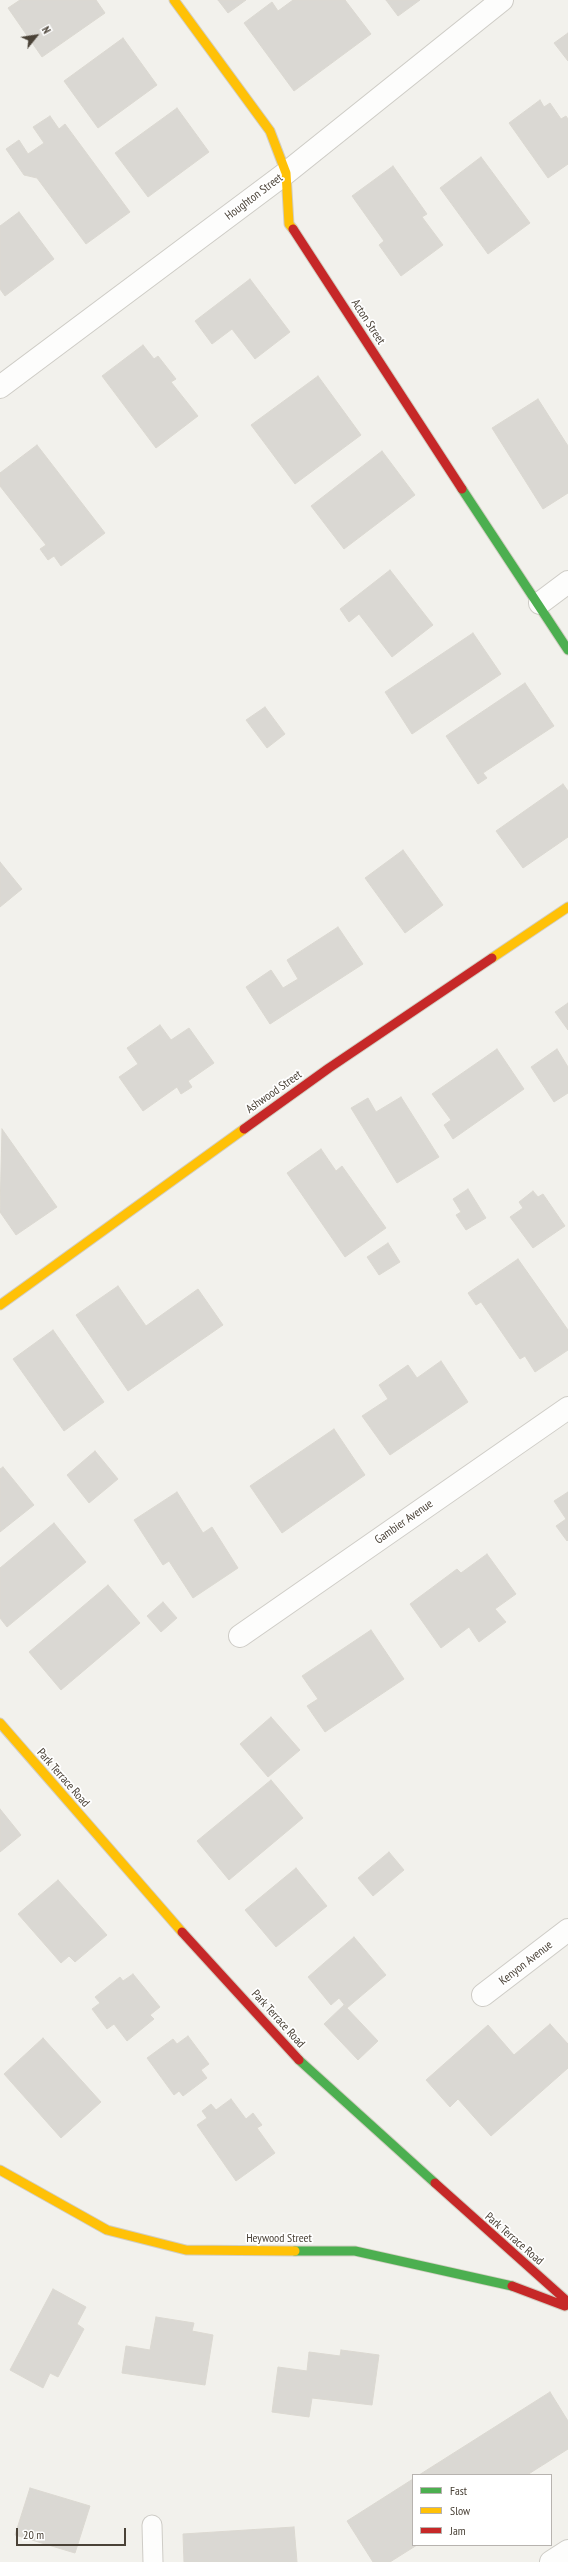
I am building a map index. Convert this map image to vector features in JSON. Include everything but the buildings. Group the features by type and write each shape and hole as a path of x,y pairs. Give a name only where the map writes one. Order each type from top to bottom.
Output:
{"street":[{"name":"Acton Street","path":"174,0 270,131 286,173 290,224 540,604 568,650"},
{"name":"Houghton Street","path":"0,387 286,173 502,0"},
{"path":"540,604 568,582"},
{"name":"Ashwood Street","path":"0,1305 329,1068 568,907"},
{"name":"Gambier Avenue","path":"240,1636 568,1408"},
{"name":"Park Terrace Road","path":"0,1723 138,1883 305,2067 568,2302"},
{"name":"Kenyon Avenue","path":"483,1995 568,1930"},
{"name":"Heywood Street","path":"0,2170 106,2230 186,2250 355,2252 501,2282 568,2308"},
{"path":"551,2562 568,2551"}],"lane":[{"path":"152,2525 153,2562"}],"traffic: fast":[{"path":"462,489 568,650"},
{"path":"299,2060 435,2183"},
{"path":"295,2251 355,2251 512,2286"}],"traffic: slow":[{"path":"174,0 270,131 286,173 289,224 293,229"},
{"path":"492,958 568,907"},
{"path":"0,1305 244,1129"},
{"path":"0,1723 182,1932"},
{"path":"0,2170 107,2230 186,2250 295,2251"}],"traffic: jam":[{"path":"293,229 462,489"},
{"path":"244,1129 329,1068 492,958"},
{"path":"182,1932 299,2060"},
{"path":"435,2183 568,2302"},
{"path":"512,2286 565,2306"}]}
